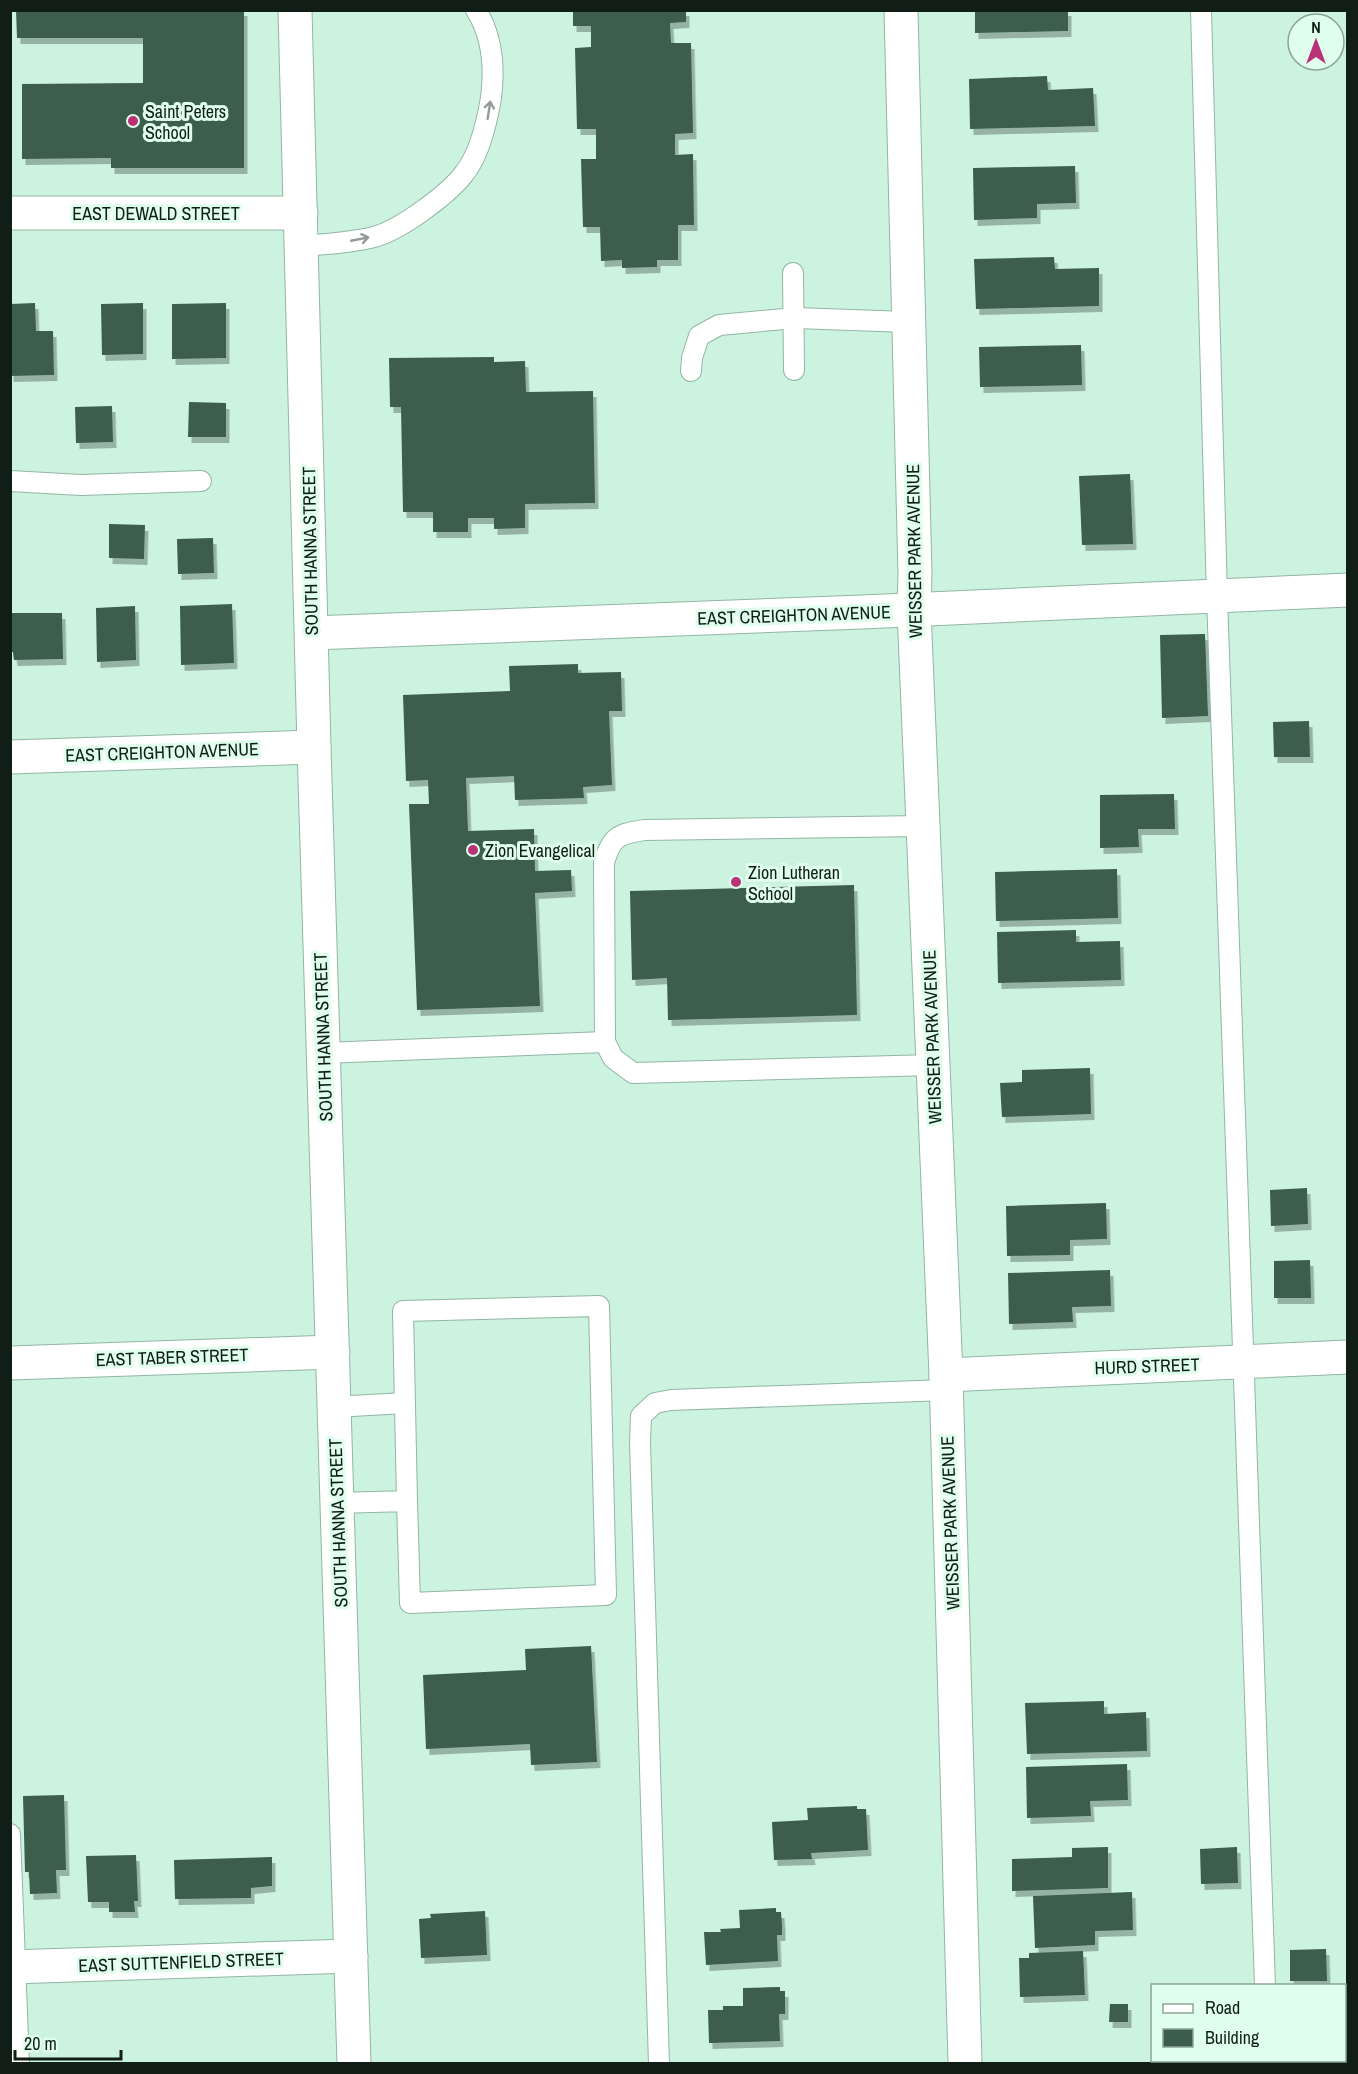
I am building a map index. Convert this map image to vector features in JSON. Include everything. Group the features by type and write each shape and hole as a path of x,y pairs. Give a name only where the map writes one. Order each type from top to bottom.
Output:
{"street":[{"name":"SOUTH HANNA STREET","path":"295,10 314,747 354,2064"},
{"name":"WEISSER PARK AVENUE","path":"901,10 914,610 946,1383 965,2064"},
{"name":"EAST DEWALD STREET","path":"10,213 301,213"},
{"name":"EAST CREIGHTON AVENUE","path":"312,633 914,610 1347,590"},
{"name":"EAST CREIGHTON AVENUE","path":"10,757 314,747"},
{"name":"EAST TABER STREET","path":"10,1363 333,1352"},
{"name":"HURD STREET","path":"946,1383 1347,1357"},
{"name":"EAST SUTTENFIELD STREET","path":"14,1967 351,1956"}],"lane":[{"path":"302,246 343,243 376,236 415,216 439,198 464,174 484,130 493,84 492,51 485,24 476,10"},
{"path":"1201,10 1217,596 1265,1984"},
{"path":"793,273 795,370"},
{"path":"691,371 692,358 699,336 720,325 795,318 908,322"},
{"path":"10,481 81,485 201,481"},
{"path":"923,826 644,830 622,833 609,846 604,863 605,1042 613,1058 633,1073 933,1065"},
{"path":"323,1053 605,1042"},
{"path":"599,1306 606,1595 410,1603 407,1501 403,1311 599,1306"},
{"path":"659,2064 641,1416 655,1403 671,1400 946,1383"},
{"path":"334,1407 405,1403"},
{"path":"337,1503 407,1501"},
{"path":"10,1834 19,2064"}],"building":[{"name":"Saint Peters School","path":"16,10 244,10 244,168 111,168 111,158 22,159 22,84 143,83 143,38 17,38"},
{"path":"573,10 686,10 686,22 670,23 671,43 691,43 693,133 675,134 675,155 693,154 694,225 678,225 678,260 657,260 657,267 622,268 622,260 601,261 600,227 583,227 581,159 596,159 596,129 577,129 575,48 591,47 591,26 573,26"},
{"path":"975,10 1068,10 1068,31 975,33"},
{"path":"1047,76 1048,90 1093,88 1095,126 970,129 969,79"},
{"path":"1075,166 1076,203 1037,204 1037,218 974,220 973,168"},
{"path":"1054,257 1055,269 1099,268 1099,306 976,309 974,259"},
{"path":"35,303 36,331 53,331 54,375 10,376 10,304"},
{"path":"143,303 143,354 102,355 101,304"},
{"path":"226,303 226,358 172,359 172,304"},
{"path":"1081,345 1082,385 980,387 979,347"},
{"path":"494,357 494,362 525,361 526,392 593,391 595,503 525,504 525,528 494,529 494,518 468,518 468,532 433,532 433,512 403,512 401,407 390,407 389,358"},
{"path":"189,402 226,403 226,437 188,437"},
{"path":"112,406 113,442 76,443 75,407"},
{"path":"1130,474 1133,544 1082,545 1079,476"},
{"path":"109,524 145,525 144,559 109,558"},
{"path":"213,538 214,573 178,574 177,539"},
{"path":"232,604 234,663 181,665 180,606"},
{"path":"135,606 136,660 97,662 96,608"},
{"path":"10,613 62,613 63,659 14,660 13,652 10,652"},
{"path":"1205,634 1208,716 1162,718 1160,635"},
{"name":"Zion Evangelical","path":"578,664 578,673 621,672 622,711 609,711 612,785 583,787 584,798 515,800 514,776 466,778 468,831 534,829 535,871 571,870 572,891 535,893 540,1006 417,1010 409,804 429,804 428,780 406,781 403,695 510,691 509,666"},
{"path":"1309,721 1310,757 1274,757 1273,722"},
{"path":"1174,794 1175,829 1138,829 1139,847 1100,848 1100,795"},
{"path":"1117,869 1118,918 996,921 995,872"},
{"path":"854,885 857,1015 668,1020 667,978 632,980 630,891"},
{"path":"1076,930 1076,942 1120,941 1121,980 998,983 997,932"},
{"path":"1090,1068 1091,1114 1002,1117 1000,1083 1022,1082 1022,1070"},
{"path":"1307,1188 1308,1224 1271,1226 1270,1190"},
{"path":"1106,1203 1107,1239 1070,1240 1070,1255 1007,1256 1006,1206"},
{"path":"1310,1260 1311,1298 1274,1298 1274,1261"},
{"path":"1110,1270 1111,1306 1072,1307 1073,1322 1009,1324 1008,1273"},
{"path":"591,1646 597,1762 531,1765 530,1744 426,1749 423,1675 526,1670 525,1649"},
{"path":"1104,1701 1104,1714 1146,1712 1147,1751 1027,1754 1025,1703"},
{"path":"1127,1764 1128,1800 1090,1801 1091,1816 1027,1818 1026,1767"},
{"path":"64,1795 66,1870 56,1870 57,1893 30,1894 29,1872 25,1872 23,1796"},
{"path":"857,1806 857,1809 866,1809 868,1850 811,1853 812,1859 774,1860 772,1822 808,1820 807,1808"},
{"path":"1108,1847 1108,1888 1012,1891 1012,1859 1072,1857 1072,1848"},
{"path":"1237,1847 1238,1883 1201,1884 1200,1849"},
{"path":"136,1855 138,1901 134,1901 135,1912 109,1912 109,1902 88,1902 86,1856"},
{"path":"272,1857 272,1886 251,1888 251,1898 175,1899 174,1860"},
{"path":"1132,1892 1133,1930 1095,1931 1095,1945 1035,1948 1033,1896"},
{"path":"776,1908 776,1912 781,1912 782,1925 782,1935 777,1935 778,1961 706,1965 704,1932 721,1932 720,1929 740,1928 739,1910"},
{"path":"485,1911 487,1955 421,1958 419,1919 431,1918 430,1914"},
{"path":"1326,1949 1327,1981 1290,1981 1290,1950"},
{"path":"1083,1951 1085,1995 1020,1997 1019,1958 1029,1958 1029,1953"},
{"path":"780,1987 780,1991 785,1991 785,2014 779,2014 780,2041 709,2043 708,2010 723,2010 723,2006 743,2006 743,1988"},
{"path":"1110,2004 1128,2004 1128,2022 1109,2022"},
{"path":"1286,2062 1321,2062 1321,2064 1286,2064"}],"place":[{"name":"Saint Peters School","path":"133,121"},
{"name":"Zion Evangelical","path":"473,850"},
{"name":"Zion Lutheran School","path":"736,882"}]}
